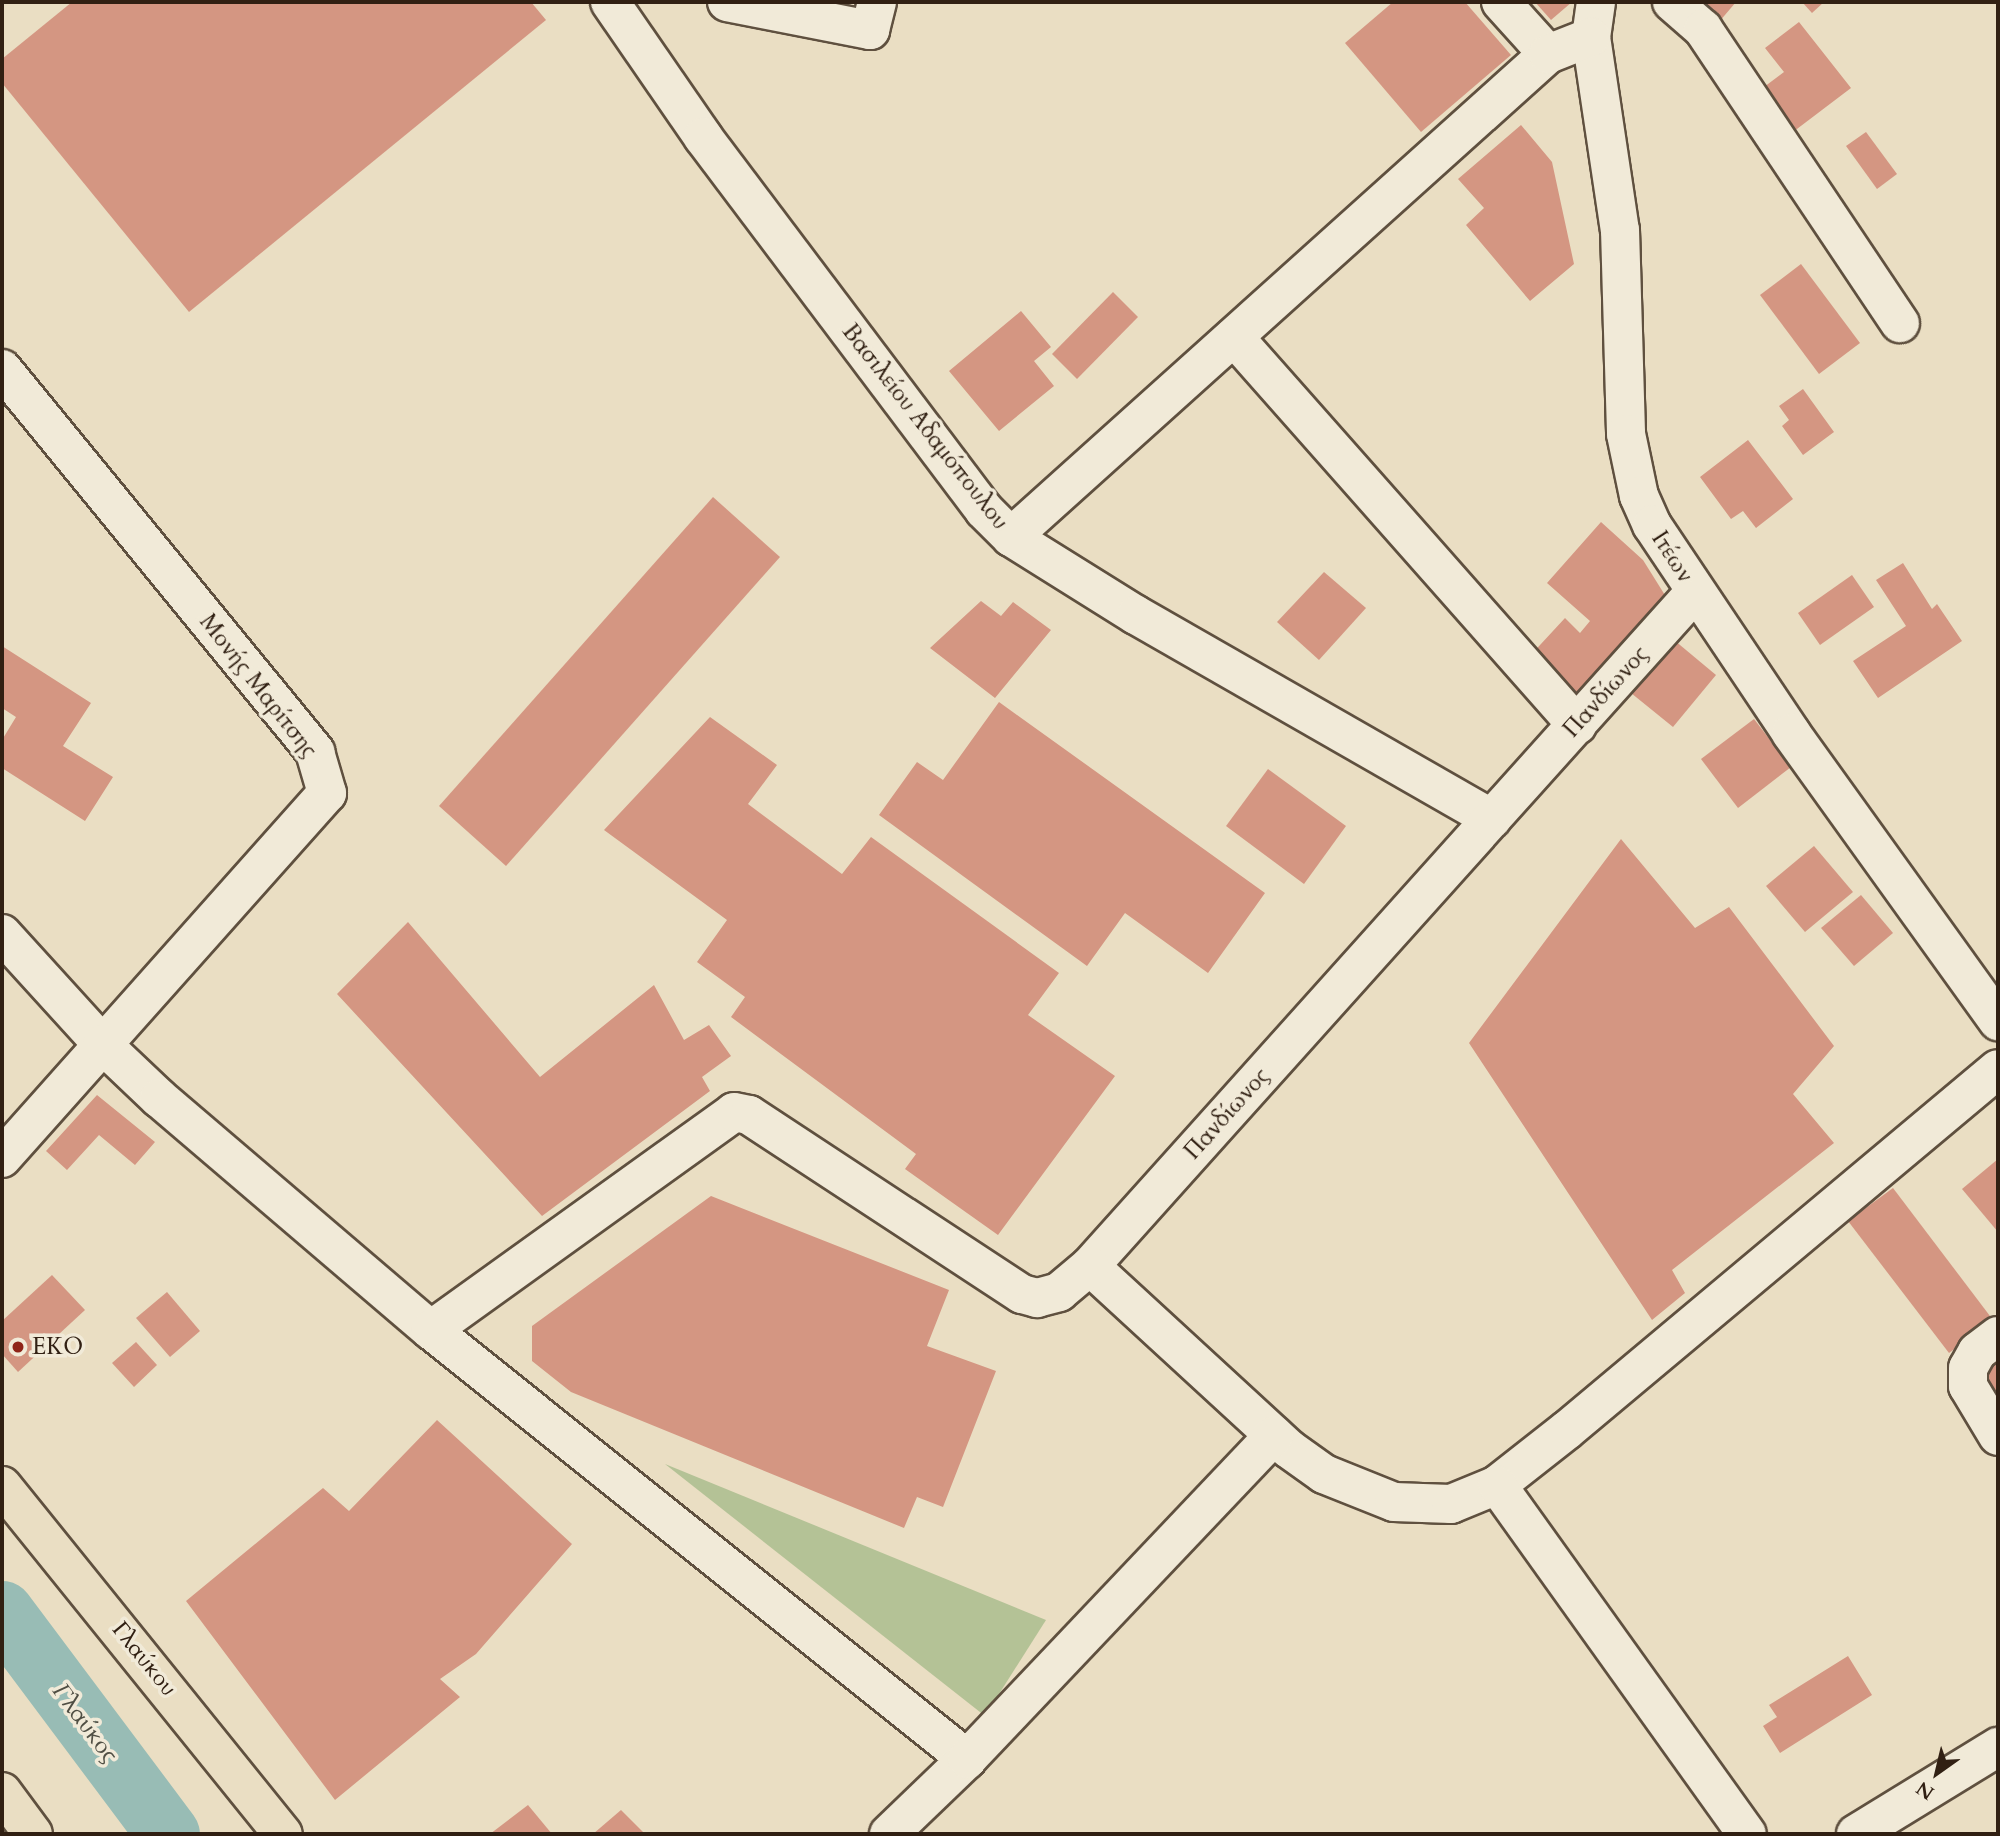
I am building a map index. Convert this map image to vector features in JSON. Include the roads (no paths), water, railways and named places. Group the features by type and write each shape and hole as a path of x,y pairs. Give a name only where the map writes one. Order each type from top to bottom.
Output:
{"main road":[{"name":"Γλαύκου","path":"2,1486 283,1834"},
{"path":"2,1792 33,1834"}],"street":[{"name":"Βασιλείου Αδαμόπουλου","path":"610,2 711,148 977,500 1011,537 1136,615 1492,819"},
{"path":"727,2 870,30 877,2"},
{"path":"1501,2 1548,54"},
{"path":"1672,2 1703,29 1900,323"},
{"path":"1011,537 1548,54 1593,19"},
{"name":"Ιτέων","path":"1593,19 1620,230 1626,433 1634,480 1652,525 1695,592 1998,1021"},
{"path":"1234,337 1577,724"},
{"name":"Μονής Μαρίτσης","path":"2,369 315,752 327,793 2,1158"},
{"name":"Πανδίωνος","path":"431,1330 734,1112 750,1115 1022,1294 1049,1296 1090,1266 1695,592"},
{"path":"2,934 102,1044 159,1098 431,1330 967,1759"},
{"path":"1090,1266 1273,1435 1324,1474 1394,1503 1451,1504 1497,1485 1998,1069"},
{"path":"1998,1336 1977,1352 1968,1377 1968,1387 1998,1436"},
{"path":"889,1834 967,1759 1273,1435"},
{"path":"1497,1485 1747,1834"},
{"path":"1856,1834 1998,1747"}],"waterway":[{"name":"Γλαύκος","path":"2,1612 168,1834"}],"place":[{"name":"EKO","path":"18,1347"}]}
